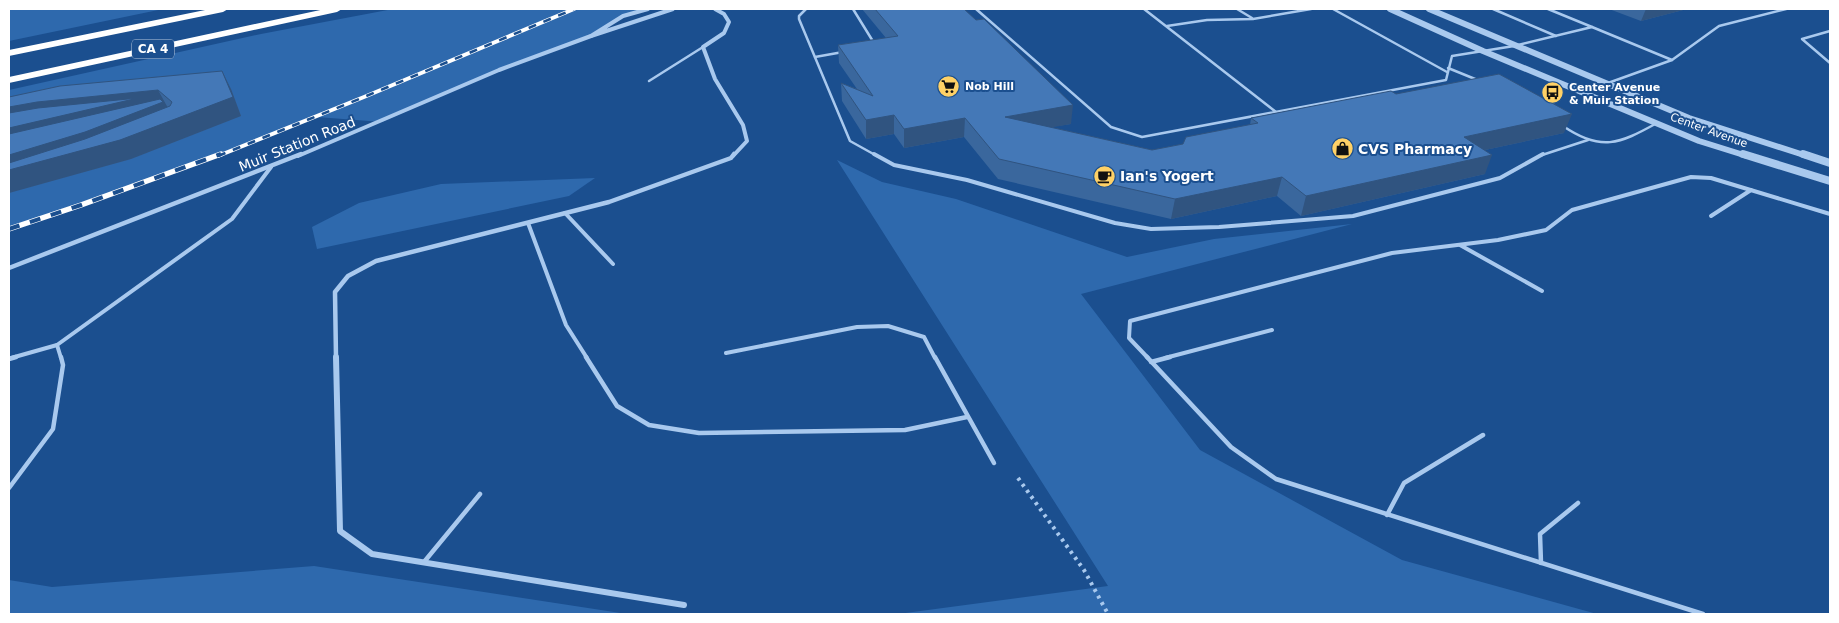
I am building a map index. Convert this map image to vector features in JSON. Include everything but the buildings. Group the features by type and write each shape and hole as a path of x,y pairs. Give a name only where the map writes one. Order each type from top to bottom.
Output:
{"highway":[{"name":"CA 4","path":"9,53 223,9"},
{"name":"CA 4","path":"9,80 337,9"},
{"path":"297,17 350,9"}],"street":[{"name":"Muir Station Road","path":"591,36 623,16 648,9"},
{"name":"Muir Station Road","path":"9,268 271,167 499,70 591,36 673,9"},
{"path":"684,605 372,554 340,531 335,292 348,276 376,261 609,202 731,158 747,140 743,125 715,79 702,47 724,33 729,22 724,14 715,9"},
{"name":"Center Avenue","path":"1390,9 1483,51 1699,140 1830,182"},
{"name":"Center Avenue","path":"1429,9 1689,118 1830,163"}],"lane":[{"path":"806,9 799,16 850,141 894,165 967,180 1115,223 1151,229 1353,216 1500,178 1538,156 1588,140"},
{"path":"853,9 876,46"},
{"path":"976,9 1111,128 1142,137 1446,80 1452,56 1514,46 1592,27"},
{"path":"1144,9 1276,112"},
{"path":"1237,9 1253,19"},
{"path":"1166,26 1207,20 1253,19 1310,9"},
{"path":"1333,9 1448,70 1486,84"},
{"path":"1493,9 1556,36"},
{"path":"1548,9 1672,60"},
{"path":"1605,83 1672,60 1718,26 1786,9"},
{"path":"1830,31 1802,39 1830,63"},
{"path":"649,81 702,47"},
{"path":"815,56 850,51"},
{"path":"1561,125 1579,137 1598,143 1625,140 1657,123"},
{"path":"9,358 57,345 232,219 271,167"},
{"path":"1703,614 1276,480 1231,447 1151,362 1129,338 1130,321 1392,253 1498,240 1546,230 1572,210 1691,177 1711,178 1830,214"},
{"path":"1711,216 1751,190"},
{"path":"565,213 613,264"},
{"path":"528,222 566,325 617,406 649,425 699,433 905,430 967,417"},
{"path":"1460,245 1542,291"},
{"path":"726,353 857,327 888,326 924,337 967,417 994,462"},
{"path":"1151,362 1272,330"},
{"path":"9,488 53,430 64,365 57,345"},
{"path":"1388,515 1404,483 1483,435"},
{"path":"423,562 480,494"},
{"path":"1541,563 1540,534 1578,503"}],"path":[{"path":"1018,478 1084,570 1108,614"}],"shaded area":[{"path":"9,9 163,9 9,41"},
{"path":"393,9 648,9 623,16 591,36 499,70 382,122 317,117 141,185 9,229 9,90 261,34"},
{"path":"837,160 882,182 956,199 1127,257 1214,239 1352,224 1081,294 1200,450 1402,560 1597,614 898,614 1108,586"},
{"path":"595,178 569,196 317,249 312,227 359,203 441,184"},
{"path":"314,566 627,614 9,614 9,580 52,587"}],"railway":[{"path":"218,156 574,9"},
{"path":"9,229 221,154"}],"place":[{"name":"Nob Hill","path":"949,86"},
{"name":"Center Avenue & Muir Station","path":"1553,93"},
{"name":"CVS Pharmacy","path":"1342,149"},
{"name":"Ian's Yogert","path":"1104,176"}]}
